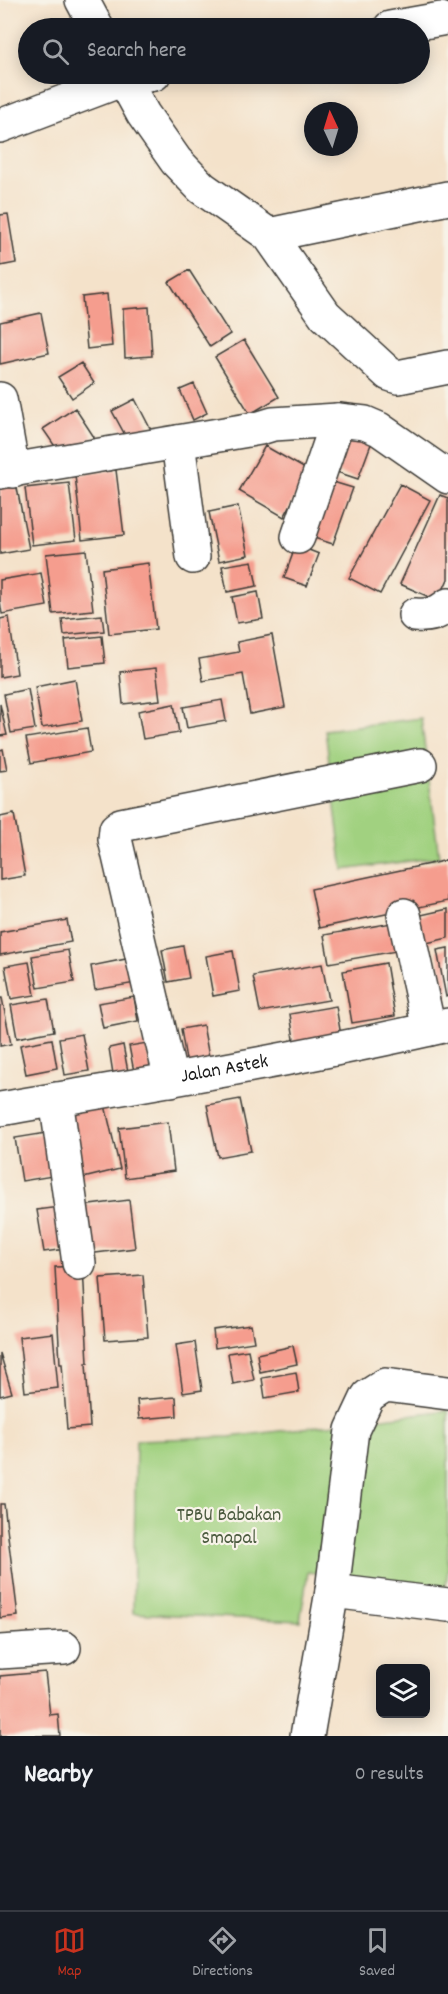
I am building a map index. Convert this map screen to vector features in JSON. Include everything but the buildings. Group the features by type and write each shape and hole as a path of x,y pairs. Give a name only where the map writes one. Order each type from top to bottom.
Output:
{"street":[{"path":"82,0 92,18"},
{"path":"430,21 441,19"},
{"path":"0,126 110,84"},
{"path":"135,84 143,114 176,161 202,188 269,235 325,315 389,374 398,377 448,367"},
{"path":"269,235 448,198"},
{"path":"0,399 7,472 273,424 338,420 365,423 379,429 448,477"},
{"path":"298,537 338,420"},
{"path":"178,442 193,557"},
{"path":"415,615 427,616 438,613 448,605"},
{"path":"171,1080 115,839 116,829 121,825 420,765"},
{"path":"404,915 438,1027"},
{"name":"Jalan Astek","path":"0,1109 171,1080 438,1027"},
{"path":"56,1099 78,1263"},
{"path":"307,1736 332,1591 352,1430 368,1396 386,1385 448,1393"},
{"path":"332,1591 448,1605"},
{"path":"0,1652 64,1648"}],"green space":[{"path":"421,718 439,857 343,870 325,730"},
{"name":"TPBU Babakan Smapal","path":"448,1410 448,1570 445,1590 308,1572 300,1621 133,1613 136,1440 230,1437"}]}
